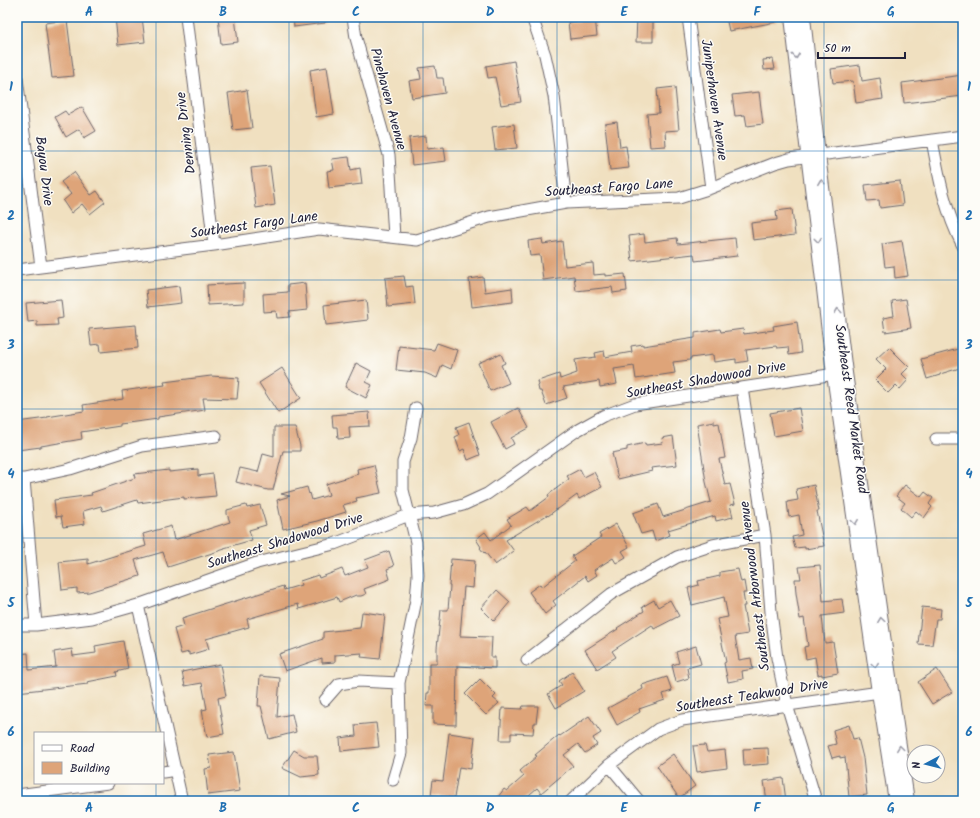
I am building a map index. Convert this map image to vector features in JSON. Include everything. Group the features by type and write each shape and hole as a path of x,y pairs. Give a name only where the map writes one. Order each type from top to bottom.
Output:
{"main road":[{"name":"Southeast Reed Market Road","path":"792,17 813,156 840,374 885,691 896,801"},
{"name":"Southeast Reed Market Road","path":"803,17 813,156"},
{"name":"Southeast Reed Market Road","path":"885,691 907,801"}],"street":[{"name":"Denning Drive","path":"186,17 214,245"},
{"name":"Pinehaven Avenue","path":"353,17 356,38 389,155 394,237"},
{"path":"532,17 545,55 554,96 566,203"},
{"name":"Juniperhaven Avenue","path":"688,17 711,188"},
{"name":"Bayou Drive","path":"17,78 40,267"},
{"name":"Southeast Fargo Lane","path":"17,270 319,230 417,240 488,217 566,203 679,198 711,188 789,159 963,136"},
{"path":"932,140 944,200 950,218 963,246"},
{"name":"Southeast Shadowood Drive","path":"17,625 36,625 92,618 138,605 257,563 334,544 410,515 434,513 463,505 487,494 576,431 603,416 628,406 840,374"},
{"name":"Southeast Arborwood Avenue","path":"742,388 766,535 771,612 777,658 787,705 816,801"},
{"path":"393,780 401,753 399,683 416,600 418,575 416,542 403,490 403,462 411,438 416,408"},
{"path":"36,625 21,479 70,469 142,446 216,436"},
{"path":"936,439 963,439"},
{"path":"527,660 611,594 678,557 713,545 766,535"},
{"path":"138,605 182,801"},
{"path":"325,700 339,684 358,681 399,683"},
{"name":"Southeast Teakwood Drive","path":"570,801 609,765 658,729 682,720 885,691"},
{"path":"609,765 639,801"},
{"path":"164,772 176,770"},
{"path":"17,795 100,784"}],"building":[{"path":"115,17 142,17 145,42 118,45"},
{"path":"218,17 235,17 238,42 221,44"},
{"path":"293,17 325,17 325,23 294,27"},
{"path":"579,17 595,17 597,36 570,39 568,22 580,21"},
{"path":"637,17 653,17 653,42 636,42"},
{"path":"726,17 775,17 776,22 729,31"},
{"path":"67,20 74,76 52,78 45,23"},
{"path":"773,59 775,69 764,70 763,60"},
{"path":"514,61 521,102 501,105 495,77 488,78 486,66"},
{"path":"860,65 862,81 880,78 883,99 856,103 853,81 833,83 831,69"},
{"path":"435,66 437,78 443,78 445,93 412,98 409,81 421,79 419,68"},
{"path":"327,67 334,114 316,117 310,70"},
{"path":"963,75 963,96 904,103 902,83"},
{"path":"675,87 679,130 665,131 666,146 650,147 647,114 659,113 657,89"},
{"path":"247,90 252,128 233,130 228,93"},
{"path":"759,92 763,124 747,126 745,115 735,116 732,95"},
{"path":"82,107 96,131 84,138 79,129 66,137 55,117 65,111 68,115"},
{"path":"617,122 620,147 626,146 629,168 610,170 605,124"},
{"path":"514,124 517,148 495,150 492,127"},
{"path":"426,136 427,149 444,147 446,161 412,165 409,138"},
{"path":"349,157 351,170 360,168 362,184 329,188 327,171 334,170 332,159"},
{"path":"270,166 275,205 256,208 251,168"},
{"path":"74,172 91,195 97,191 105,202 90,214 82,204 71,213 63,201 71,194 61,182"},
{"path":"900,181 903,205 880,208 879,200 867,201 865,185"},
{"path":"792,209 795,235 753,240 751,223 777,220 776,211"},
{"path":"644,234 645,242 677,238 678,244 735,238 737,256 695,261 694,254 632,261 629,236"},
{"path":"542,239 543,244 562,241 565,266 593,263 594,275 605,274 605,276 625,274 627,291 613,293 612,287 576,291 574,276 543,280 540,255 530,256 528,241"},
{"path":"902,241 908,276 895,278 894,266 885,267 882,244"},
{"path":"404,276 406,287 413,286 415,304 388,307 385,278"},
{"path":"483,277 485,292 512,288 513,302 472,307 469,279"},
{"path":"244,283 244,303 208,305 207,285"},
{"path":"305,283 307,310 289,312 290,317 277,318 276,311 264,312 263,294 288,292 288,285"},
{"path":"179,286 181,303 148,307 146,290"},
{"path":"906,299 911,328 885,332 883,318 894,316 892,301"},
{"path":"61,300 63,318 57,319 58,325 37,326 37,321 28,322 26,303"},
{"path":"366,300 368,320 326,325 324,305"},
{"path":"797,322 801,353 789,355 788,347 777,348 776,346 746,350 748,361 736,363 736,359 714,362 713,355 690,358 690,360 673,362 675,373 636,379 634,366 614,369 617,384 600,387 599,381 563,387 567,398 546,405 541,391 539,391 538,381 559,374 560,379 577,373 575,360 596,357 595,353 604,351 605,357 632,352 631,346 643,344 643,346 695,338 695,333 720,329 721,332 743,329 744,334 774,330 773,326"},
{"path":"136,325 138,348 101,352 100,344 91,345 89,329"},
{"path":"437,343 457,350 451,369 442,365 437,378 425,373 396,370 399,346 434,350"},
{"path":"889,347 909,367 902,374 908,380 900,389 896,385 888,393 875,380 886,369 876,359"},
{"path":"958,349 963,367 927,379 921,359"},
{"path":"501,354 505,363 501,365 509,383 490,391 478,363"},
{"path":"356,363 371,371 366,382 372,385 366,398 345,387"},
{"path":"282,368 301,398 278,413 259,383"},
{"path":"211,376 239,378 237,399 203,398 205,410 158,417 158,419 120,424 120,426 81,432 82,439 17,450 17,422 84,411 83,405 123,399 122,391 165,385 164,382"},
{"path":"518,408 529,428 511,438 514,444 505,449 491,422"},
{"path":"799,408 803,431 774,436 770,413"},
{"path":"369,412 370,426 349,427 350,438 338,439 337,427 333,427 332,415"},
{"path":"714,421 714,424 719,423 725,458 719,459 725,485 730,484 735,504 730,505 733,517 716,521 715,516 668,530 670,535 655,541 652,531 641,534 633,513 658,504 663,517 711,502 706,482 697,424"},
{"path":"469,422 480,455 468,460 464,449 460,451 455,437 459,435 456,427"},
{"path":"274,427 295,427 300,451 283,451 273,490 236,482 240,468 258,472 263,454 274,457"},
{"path":"673,436 677,465 651,468 652,471 618,479 612,453 627,450 627,447 645,443 646,445 663,443 662,438"},
{"path":"374,465 381,493 356,498 357,501 343,505 346,512 283,529 277,500 290,496 281,494 307,487 312,500 329,495 326,484 358,474 357,469"},
{"path":"198,469 198,476 213,474 216,496 184,499 184,497 138,503 137,500 103,511 101,506 83,511 85,524 63,527 61,516 56,517 54,500 92,495 91,493 135,478 134,474 169,470 169,472"},
{"path":"580,469 584,477 594,472 602,487 579,499 577,495 548,516 547,515 506,540 514,551 495,565 480,548 481,547 476,539 485,532 491,540 511,525 507,519 527,507 530,511 549,497 548,495 569,479 567,476"},
{"path":"814,485 819,511 817,511 824,546 805,549 805,547 795,548 792,537 802,535 799,515 789,517 787,502 798,500 796,489"},
{"path":"905,485 921,497 925,492 933,498 929,504 932,507 924,518 916,511 911,517 901,508 905,503 896,496"},
{"path":"246,505 247,508 260,505 266,525 249,530 252,540 168,567 163,552 135,560 140,576 89,592 77,593 77,588 62,590 59,562 88,559 88,564 146,546 143,534 171,526 174,540 230,522 227,510"},
{"path":"616,524 629,547 622,551 626,557 616,563 613,558 594,570 597,575 588,581 585,576 553,601 556,605 545,614 529,592 540,584 542,587 575,561 572,556 601,537 599,534"},
{"path":"389,551 394,566 387,569 390,579 364,589 366,594 361,596 356,595 339,602 337,597 299,609 298,604 247,619 249,627 206,639 209,649 189,655 189,652 181,654 174,629 184,626 182,618 283,586 284,590 301,585 300,581 318,575 319,578 342,569 345,576 368,567 365,560"},
{"path":"451,559 475,561 473,588 464,587 460,636 492,637 491,657 495,657 495,668 457,666 456,725 433,724 433,706 426,706 427,693 429,693 429,663 437,663 441,610 448,610"},
{"path":"820,565 823,601 842,599 844,613 822,616 825,643 833,642 838,673 822,676 822,674 818,675 815,657 806,659 804,647 808,646 804,618 800,619 795,579 801,579 799,567"},
{"path":"738,569 741,582 744,581 746,593 743,593 745,606 743,606 748,634 735,636 739,660 751,658 753,669 742,671 743,679 728,682 724,663 726,662 717,619 728,617 724,597 692,605 688,588 699,585 698,581 720,576 720,572"},
{"path":"497,590 510,602 494,621 481,608"},
{"path":"654,600 658,607 670,600 679,616 654,629 652,625 612,651 616,657 597,669 585,650 644,611 642,607"},
{"path":"922,607 941,609 940,619 936,619 932,645 918,644"},
{"path":"362,612 385,615 380,659 361,657 362,653 335,655 335,662 322,663 322,658 285,671 279,654 323,639 323,632 360,628"},
{"path":"123,641 128,669 116,672 117,676 87,682 88,684 17,692 17,654 28,653 29,670 56,667 54,652 72,649 73,656 96,653 95,646"},
{"path":"696,646 701,664 687,668 689,678 676,682 672,665 679,663 676,652"},
{"path":"220,664 226,696 218,698 224,734 207,737 202,710 207,709 202,683 185,686 182,672"},
{"path":"937,669 952,692 932,704 918,682"},
{"path":"572,672 584,691 556,708 548,694 562,685 559,681"},
{"path":"260,676 280,678 277,717 292,714 296,732 269,739 261,706 258,706"},
{"path":"667,677 672,691 663,694 665,700 639,709 640,712 617,725 608,708 643,689 642,685"},
{"path":"480,679 496,695 493,698 499,703 486,715 465,694"},
{"path":"523,706 538,706 533,734 511,733 511,740 500,740 502,708 522,709"},
{"path":"589,716 601,733 593,738 597,745 585,753 578,744 564,755 573,766 541,793 537,788 522,801 495,801 504,789 507,791 524,776 520,771 537,756 535,755 559,735 560,736"},
{"path":"376,723 379,747 341,751 340,738 356,736 355,725"},
{"path":"849,725 853,739 858,738 863,758 867,795 849,797 845,757 840,758 840,756 832,758 828,746 836,744 833,730"},
{"path":"449,733 475,737 471,769 459,767 454,798 431,795 433,780 443,781"},
{"path":"705,745 707,752 725,750 727,768 697,772 693,746"},
{"path":"768,748 769,764 744,766 743,749"},
{"path":"294,750 304,756 317,756 319,775 301,777 282,768"},
{"path":"234,752 240,791 208,795 205,769 211,768 209,755"},
{"path":"673,754 695,786 679,798 657,766"},
{"path":"783,778 786,801 767,801 764,781"}]}
